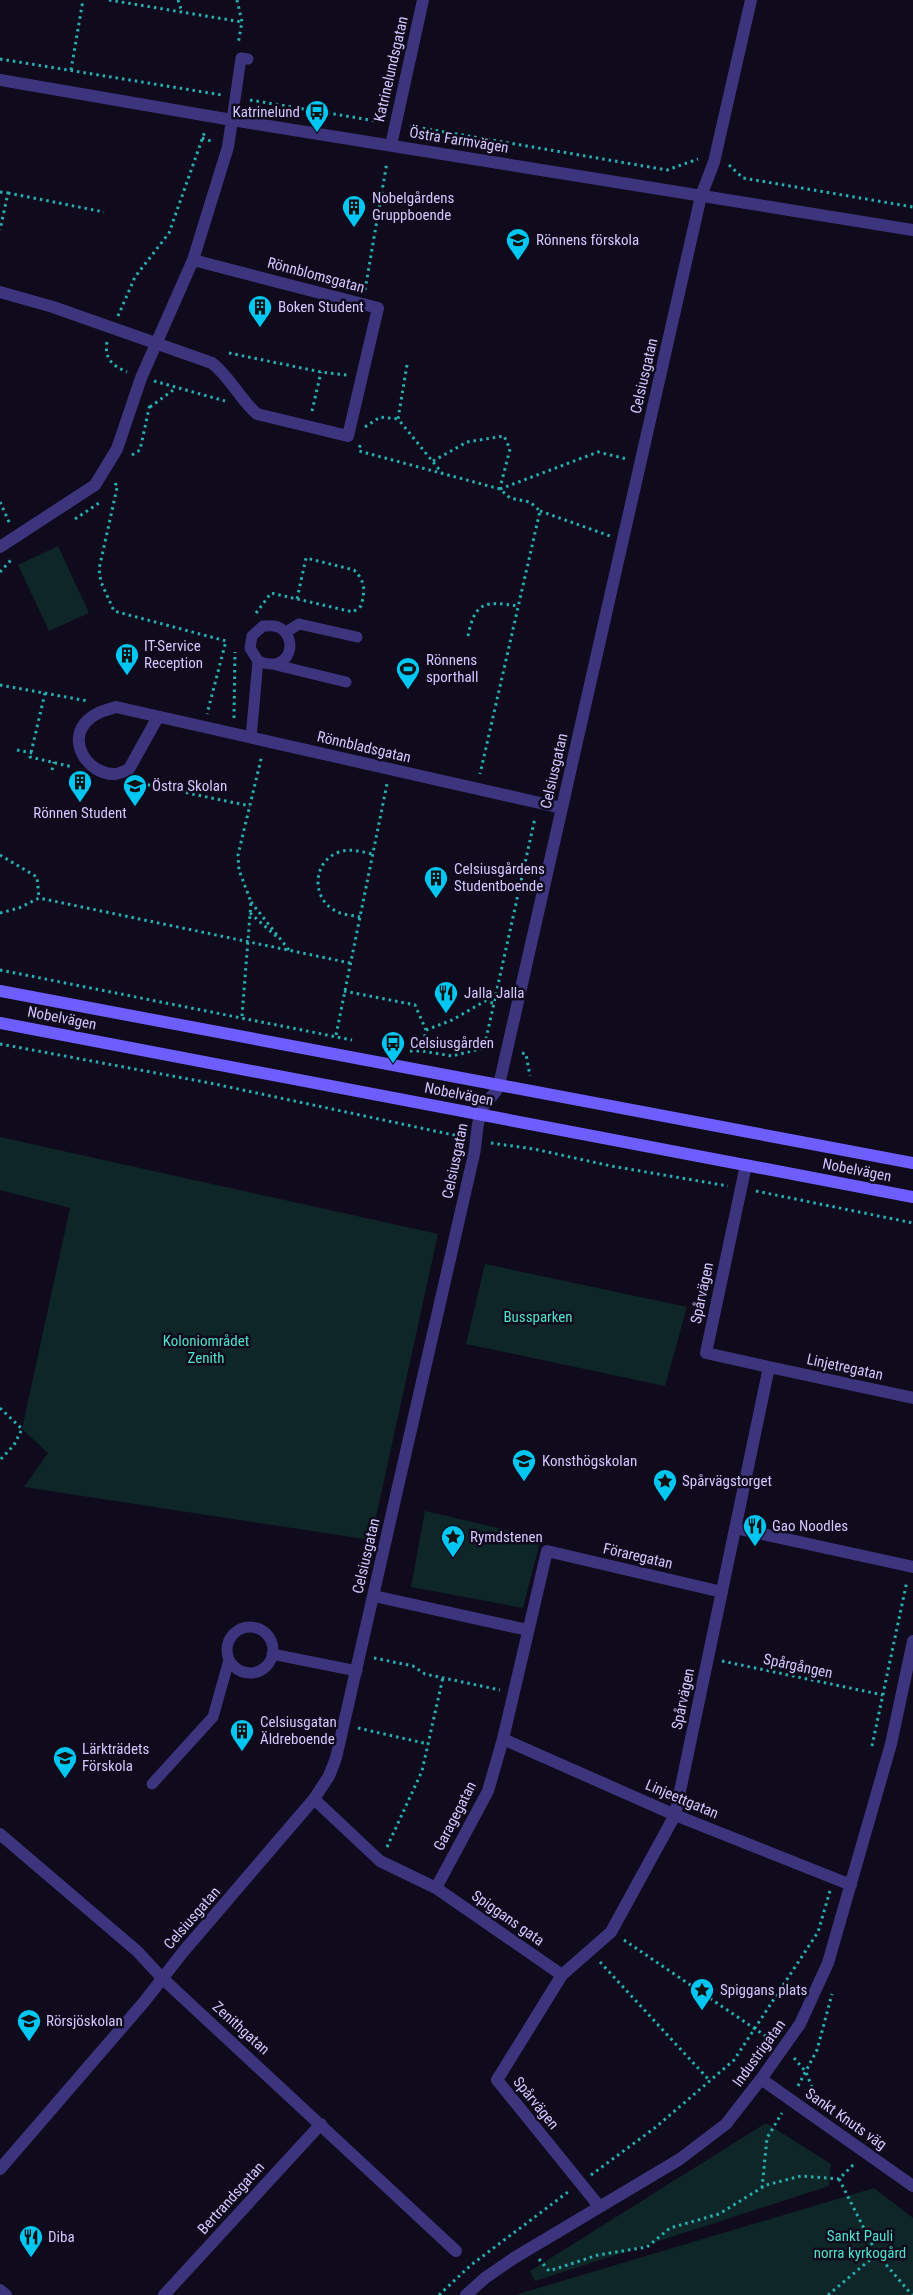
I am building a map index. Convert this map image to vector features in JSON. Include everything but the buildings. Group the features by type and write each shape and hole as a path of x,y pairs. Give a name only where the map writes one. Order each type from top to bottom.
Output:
{"main road":[{"name":"Nobelvägen","path":"0,991 913,1163"},
{"name":"Nobelvägen","path":"0,1023 913,1197"}],"street":[{"name":"Katrinelundsgatan","path":"390,145 423,0"},
{"name":"Celsiusgatan","path":"0,2168 314,1800 336,1758 477,1140 480,1114 483,1107 496,1093 499,1085 701,196 714,162 751,0"},
{"name":"Östra Farmvägen","path":"0,80 232,120 913,230"},
{"path":"0,547 95,486 117,449 141,378 193,260 228,147 232,120"},
{"name":"Rönnblomsgatan","path":"0,292 53,307 212,363 226,374 246,404 257,414 348,436 378,308 363,304 331,302 193,260"},
{"name":"Rönnbladsgatan","path":"158,716 129,769 116,774 100,772 87,764 80,750 80,735 86,721 97,713 116,707 158,716 390,770 562,808"},
{"name":"Spårvägen","path":"599,2206 497,2080 562,1975 611,1932 675,1815 769,1367 706,1354 746,1165"},
{"name":"Linjetregatan","path":"769,1367 913,1398"},
{"path":"735,1528 912,1566"},
{"name":"Föraregatan","path":"547,1551 722,1592"},
{"name":"Garagegatan","path":"436,1888 488,1791 503,1738 547,1551"},
{"path":"374,1596 528,1630"},
{"name":"Industrigatan","path":"466,2295 485,2278 514,2258 680,2159 726,2124 800,2024 828,1963 891,1744 913,1641"},
{"name":"Linjeettgatan","path":"503,1738 675,1815 851,1885"},
{"path":"314,1800 380,1861 436,1888"},
{"name":"Zenithgatan","path":"0,1834 133,1948 162,1978 456,2251"},
{"name":"Spiggans gata","path":"436,1888 562,1975"},
{"name":"Sankt Knuts väg","path":"761,2079 913,2186"},
{"name":"Bertrandsgatan","path":"164,2295 321,2124"},
{"path":"0,2290 6,2295"}],"lane":[{"path":"232,120 241,58 248,59"},
{"path":"286,632 299,624 357,637"},
{"path":"276,665 284,660 289,652 290,644 286,632 277,626 262,626 252,636 250,648 258,661 268,665 276,665 346,682"},
{"path":"251,738 258,661"},
{"path":"152,1784 213,1717 228,1660 227,1653 230,1638 242,1629 250,1627 257,1629 269,1638 272,1654 266,1666 253,1673 238,1671 228,1660"},
{"path":"272,1654 357,1671"}],"path":[{"path":"72,70 83,0"},
{"path":"108,0 242,22 237,0"},
{"path":"137,5 140,0"},
{"path":"178,0 182,12"},
{"path":"0,59 667,170 696,159"},
{"path":"213,94 210,116 169,233 135,277 106,344 107,356 113,366 141,378 233,403"},
{"path":"363,304 387,162"},
{"path":"730,165 743,178 913,207"},
{"path":"0,192 104,212"},
{"path":"0,230 8,193"},
{"path":"230,353 362,379"},
{"path":"398,419 407,365"},
{"path":"308,427 321,372"},
{"path":"153,390 155,382"},
{"path":"150,408 176,387"},
{"path":"126,458 140,450 151,399"},
{"path":"363,435 365,427 380,417 398,419 443,473"},
{"path":"433,461 467,442 504,436 510,449 500,489"},
{"path":"361,443 359,451 500,489 510,498 530,502 540,511 599,533 623,539"},
{"path":"500,489 598,452 641,462"},
{"path":"118,480 99,570 101,582 114,611 226,641 204,727"},
{"path":"0,502 12,529"},
{"path":"476,789 540,511"},
{"path":"297,599 306,558 354,570 364,583 365,591 361,606"},
{"path":"468,636 476,611 483,605 494,602 518,606"},
{"path":"0,685 90,702"},
{"path":"265,741 238,855 238,870 251,902 290,951"},
{"path":"17,750 32,753"},
{"path":"52,770 54,762"},
{"path":"336,1035 390,770"},
{"path":"136,798 137,783"},
{"path":"405,1051 422,1051 452,1056 484,1048 539,803"},
{"path":"360,917 336,912 327,905 318,888 318,876 323,864 338,852 347,850 373,854"},
{"path":"0,855 38,876 39,898"},
{"path":"0,913 19,908 39,898 350,963"},
{"path":"242,1016 251,902"},
{"path":"250,913 285,944"},
{"path":"0,970 242,1016 353,1040"},
{"path":"344,991 415,1005 426,1030 422,1051"},
{"path":"426,1030 452,1020 485,1002 493,1003"},
{"path":"0,1044 210,1083 468,1138"},
{"path":"495,1144 534,1149 611,1166 741,1188 913,1223"},
{"path":"0,1408 22,1429 14,1445 0,1460"},
{"path":"871,1753 912,1566"},
{"path":"360,1655 412,1666 425,1674 513,1693"},
{"name":"Spårgången","path":"708,1658 883,1695"},
{"path":"380,1861 422,1771 443,1677"},
{"path":"345,1725 428,1744"},
{"path":"734,2060 818,1932 834,1879"},
{"path":"611,1932 788,2051 806,2072 816,2098 824,2104"},
{"path":"590,1951 710,2081"},
{"path":"762,2188 767,2138 806,2072"},
{"path":"839,2179 865,2152"},
{"path":"502,2241 514,2258 538,2258 549,2271 598,2256 648,2247 670,2228 719,2214 762,2188 802,2176 839,2179"},
{"path":"839,2179 877,2254 912,2295"},
{"path":"828,2295 877,2254"}],"green space":[{"path":"58,546 89,613 49,631 18,565"},
{"name":"Koloniområdet Zenith","path":"0,1137 438,1234 371,1540 24,1487 48,1453 22,1429 70,1208 0,1190"},
{"name":"Bussparken","path":"485,1264 687,1307 665,1386 466,1344"},
{"path":"425,1511 541,1538 523,1608 411,1587"},
{"path":"766,2123 831,2164 829,2186 535,2281 530,2271"},
{"name":"Sankt Pauli norra kyrkogård","path":"874,2188 913,2218 913,2295 515,2295"}],"place":[{"name":"Katrinelund","path":"317,133"},
{"name":"Nobelgårdens Gruppboende","path":"354,228"},
{"name":"Rönnens förskola","path":"518,261"},
{"name":"Boken Student","path":"260,328"},
{"name":"IT-Service Reception","path":"127,676"},
{"name":"Rönnens sporthall","path":"408,690"},
{"name":"Rönnen Student","path":"80,803"},
{"name":"Östra Skolan","path":"135,807"},
{"name":"Celsiusgårdens Studentboende","path":"436,899"},
{"name":"Jalla Jalla","path":"446,1014"},
{"name":"Celsiusgården","path":"393,1064"},
{"name":"Konsthögskolan","path":"524,1482"},
{"name":"Spårvägstorget","path":"665,1502"},
{"name":"Gao Noodles","path":"755,1547"},
{"name":"Rymdstenen","path":"453,1558"},
{"name":"Celsiusgatan Äldreboende","path":"242,1752"},
{"name":"Lärkträdets Förskola","path":"65,1779"},
{"name":"Spiggans plats","path":"702,2011"},
{"name":"Rörsjöskolan","path":"29,2042"},
{"name":"Diba","path":"31,2258"}]}
